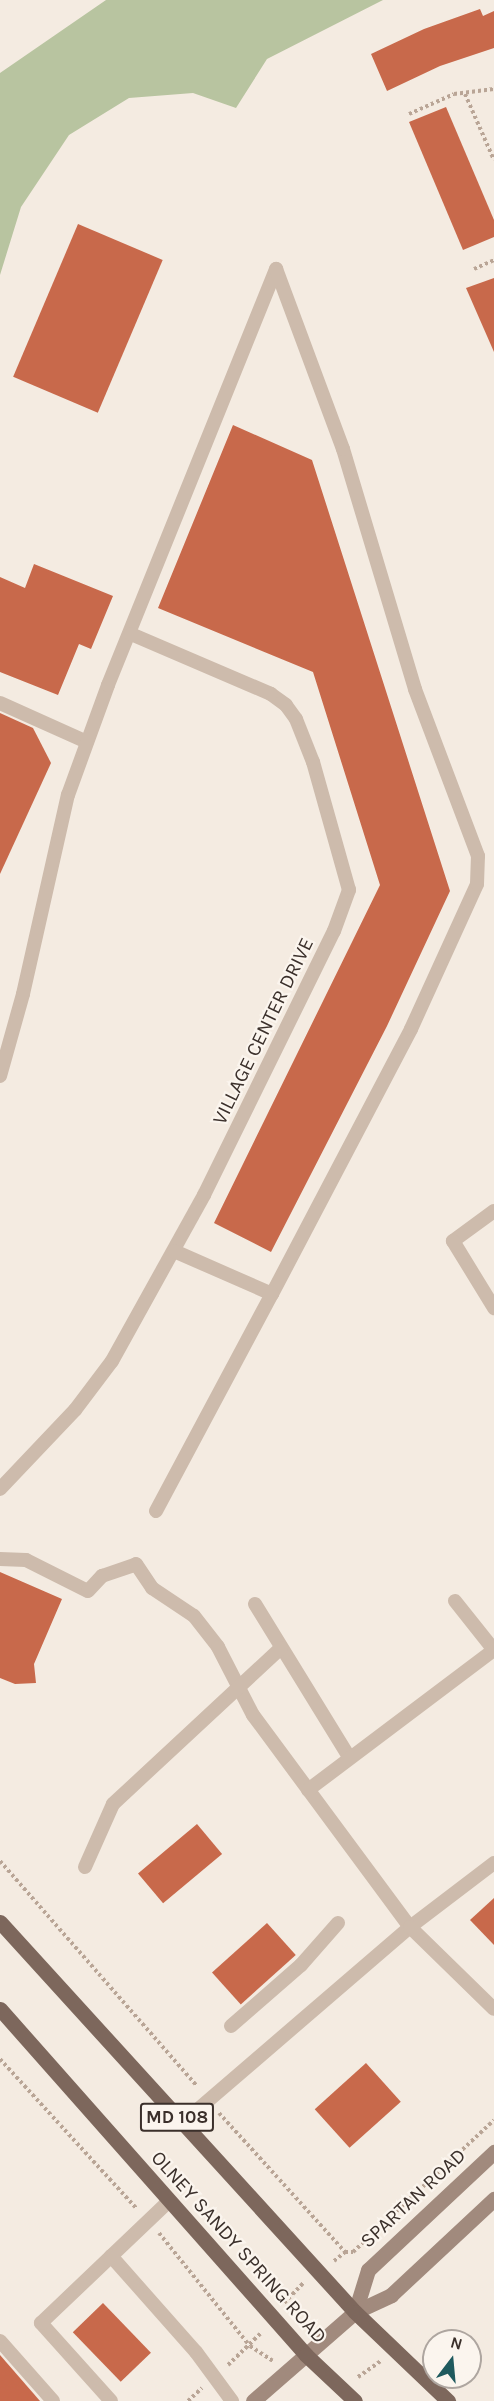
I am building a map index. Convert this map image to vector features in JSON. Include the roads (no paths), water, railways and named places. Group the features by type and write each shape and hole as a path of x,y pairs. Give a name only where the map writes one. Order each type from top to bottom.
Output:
{"main road":[{"name":"OLNEY SANDY SPRING ROAD","path":"0,1922 355,2312 448,2401"},
{"name":"OLNEY SANDY SPRING ROAD","path":"3,2015 306,2355 355,2401"}],"street":[{"name":"SPARTAN ROAD","path":"355,2312 368,2270 494,2152"},
{"path":"253,2401 355,2312 391,2295 494,2199"}],"lane":[{"path":"0,1076 23,994 68,795 87,742 276,269 343,450 414,688 478,856 477,884 436,976 272,1294 156,1511"},
{"name":"VILLAGE CENTER DRIVE","path":"0,1489 75,1410 112,1360 174,1251 334,931 349,890 313,762 296,719 286,705 271,694 131,634"},
{"path":"0,703 87,742"},
{"path":"494,1211 453,1241 494,1308"},
{"path":"174,1251 272,1294"},
{"path":"0,1559 26,1560 88,1590 102,1576 136,1564 152,1588 194,1616 218,1647 253,1715 410,1927 494,2009"},
{"path":"308,1790 494,1650 455,1600"},
{"path":"255,1604 349,1757"},
{"path":"85,1867 113,1804 280,1648"},
{"path":"182,2123 410,1927 494,1863"},
{"path":"231,2026 300,1965 338,1923"},
{"path":"111,2401 41,2323 169,2201"},
{"path":"111,2256 196,2352 232,2401"},
{"path":"0,2341 53,2401"}]}
